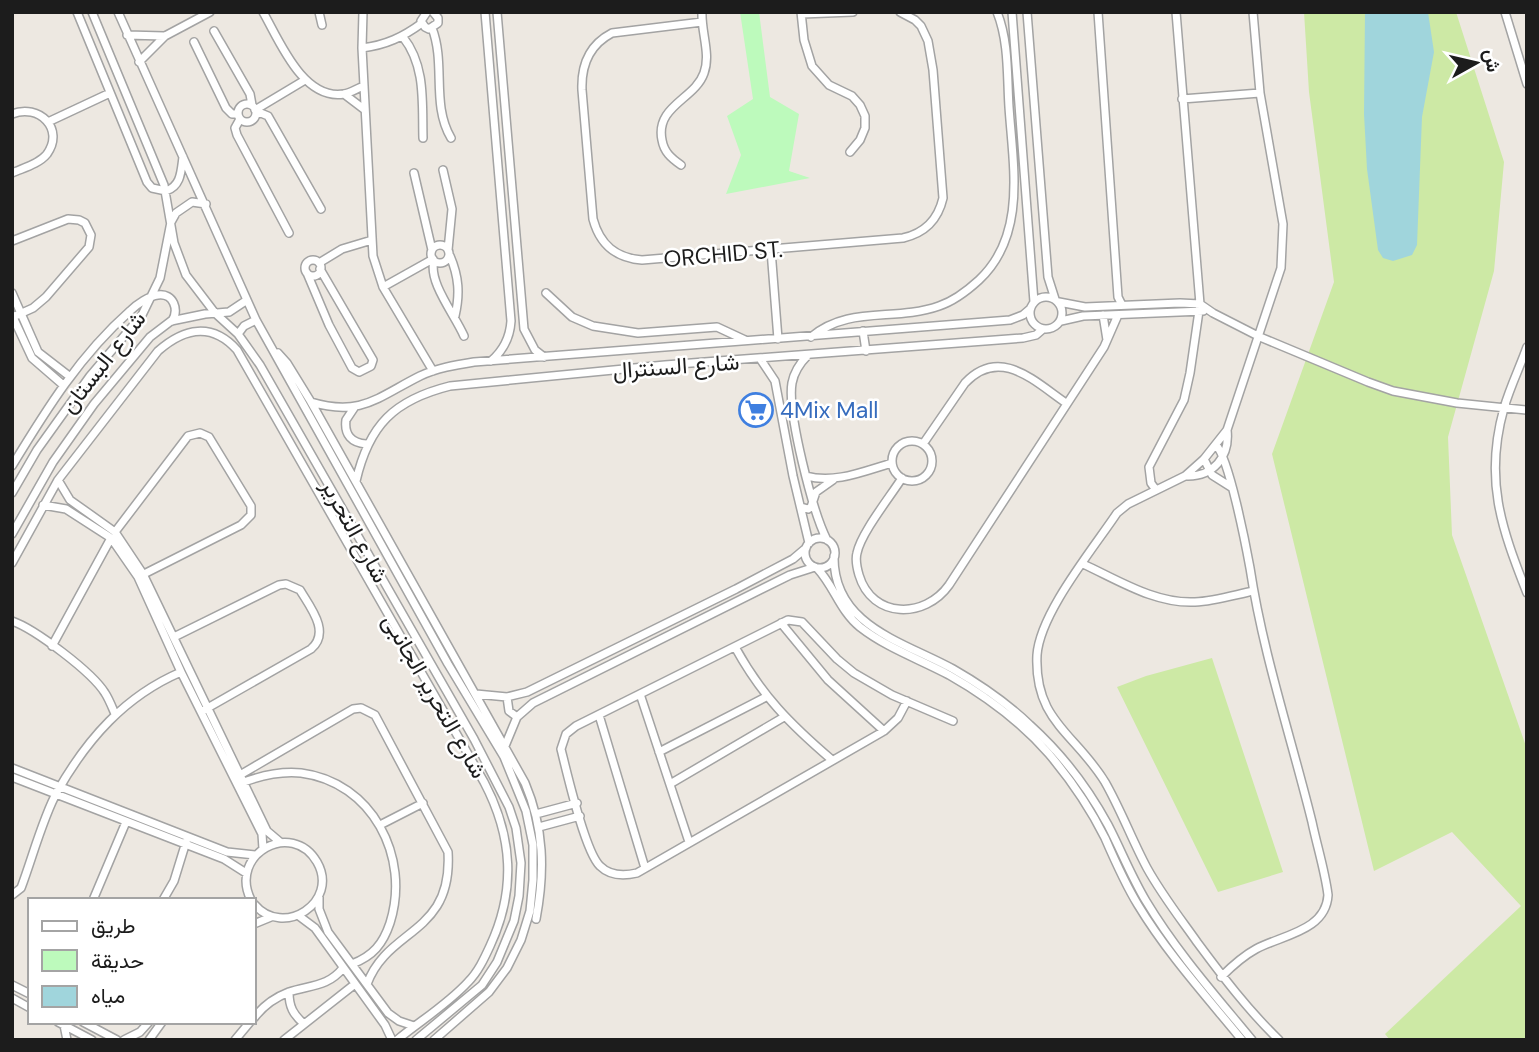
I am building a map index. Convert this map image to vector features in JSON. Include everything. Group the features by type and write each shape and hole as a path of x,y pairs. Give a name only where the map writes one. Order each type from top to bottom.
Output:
{"street":[{"path":"77,12 147,182 152,188 166,191 178,182 183,156"},
{"name":"شارع التحرير","path":"92,12 166,191 174,243 186,275 215,313 238,334 260,365 495,776 516,828 521,879 514,921 496,962 482,985 416,1040"},
{"name":"شارع التحرير","path":"118,12 256,320 370,515 395,569 517,774 530,828 533,880 526,926 507,968 483,998 434,1040"},
{"path":"139,62 165,36 210,12"},
{"path":"263,12 305,80 320,89 344,94 365,110"},
{"path":"319,12 322,25"},
{"path":"363,12 365,110 372,240 377,272 383,287 433,371"},
{"path":"432,28 438,21 433,12"},
{"path":"485,12 510,330 503,348 490,361"},
{"path":"497,12 524,329 535,350 545,357"},
{"path":"681,166 664,148 662,123 668,112 692,91 704,75 706,55 702,12"},
{"path":"850,152 860,140 865,128 865,116 852,96 829,85 812,66 804,40 802,13 853,12"},
{"name":"ORCHID ST.","path":"702,22 612,33 601,39 586,59 582,90 596,229 607,247 622,258 632,260 771,250 903,238 922,232 936,217 943,198 930,50 920,26 908,15 900,12"},
{"path":"810,337 842,319 940,306 970,288 993,262 1009,231 1013,213 1014,178 1006,47 997,12"},
{"path":"1012,12 1034,324 1042,329 1055,327 1070,318 1142,314 1180,307"},
{"path":"1027,12 1048,277 1063,311 1061,321"},
{"path":"1098,12 1118,303"},
{"path":"1156,490 1151,483 1151,459 1172,426 1184,400 1202,308 1175,12"},
{"path":"1253,12 1260,93 1283,224 1281,268 1260,337 1227,430 1203,459 1185,475 1128,503 1117,513 1057,602 1041,635 1037,670 1044,704 1052,719 1074,741 1104,780 1146,866 1169,905 1221,976 1279,1040"},
{"path":"1505,12 1527,84"},
{"path":"362,48 403,37 423,16"},
{"path":"423,16 425,27 432,28"},
{"path":"432,28 438,52 442,118 451,138"},
{"path":"194,42 226,108 245,122 251,121 255,117 250,94 214,31"},
{"path":"127,35 165,36"},
{"path":"403,37 415,55 421,75 423,138"},
{"path":"105,79 116,73"},
{"path":"254,108 305,80"},
{"path":"344,94 364,86"},
{"path":"47,122 110,93"},
{"path":"1182,99 1260,93"},
{"path":"289,233 237,135 235,128 242,105 268,116 321,209"},
{"path":"1020,109 1035,108"},
{"path":"492,111 506,109"},
{"path":"12,114 25,110 33,111 47,122 52,138 47,153 40,160 12,173"},
{"path":"1022,137 1037,135"},
{"path":"383,287 433,260 442,263 449,253 452,209 443,170"},
{"path":"414,173 432,250 435,282 464,336"},
{"path":"1014,178 1024,177"},
{"path":"171,222 183,206 192,202 206,204"},
{"path":"12,241 68,219 85,223 91,234 89,247 46,297 33,308 15,315"},
{"name":"شارع البستان","path":"12,493 37,450 75,397 142,315 152,297 165,258 171,222"},
{"path":"307,274 316,275 319,266 342,249 372,240"},
{"path":"504,244 518,244"},
{"path":"432,250 442,245 449,253 458,279 455,317"},
{"path":"771,250 778,339"},
{"path":"315,260 319,266 373,360 371,366 359,372 354,371 346,358 304,267 308,261 315,260"},
{"path":"546,292 572,317 593,326 638,333 717,327 745,340"},
{"path":"12,293 15,315 35,355 62,384"},
{"path":"12,466 62,384 124,316 142,302 159,295 173,300 176,307 171,321"},
{"path":"1032,305 1042,297 1085,307 1118,303 1202,308 1260,337 1394,391 1457,403 1527,410"},
{"name":"شارع البستان","path":"12,534 53,462 94,404 150,337 171,321 234,310 247,300"},
{"path":"1141,304 1142,314"},
{"name":"شارع السنترال","path":"311,402 336,408 355,408 433,371 453,365 1010,320 1023,315 1032,305"},
{"path":"1070,305 1067,311 1070,318"},
{"path":"1103,315 1108,341"},
{"path":"902,478 861,542 856,555 857,567 866,591 886,606 912,610 931,604 944,593 1108,341 1118,315"},
{"path":"238,334 244,326 256,320"},
{"name":"شارع السنترال","path":"356,481 366,444 381,422 391,413 425,394 450,386 666,365 761,360 1023,338 1035,335 1042,329"},
{"name":"شارع التحرير الجانبى","path":"107,414 169,341 197,331 212,332 228,340 237,350 324,500 484,782 502,821 509,866 502,913 478,970 466,984 397,1040"},
{"path":"666,331 667,346"},
{"path":"863,331 866,351"},
{"path":"1527,347 1504,409 1494,468 1496,499 1506,537 1527,593"},
{"name":"شارع التحرير الجانبى","path":"272,348 287,363 311,402 451,661 475,694 505,746 536,814 539,827 543,870 536,919"},
{"path":"35,355 69,376"},
{"path":"808,355 796,370 791,387 792,396 806,476 820,525 834,550 839,587 848,602 862,619 884,636 950,668 993,694 1032,726 1066,763 1096,804 1138,887 1166,933 1242,1040"},
{"path":"761,360 772,373 778,398 801,507 808,561 829,582 842,609 858,625 896,650 970,687 1011,717 1048,753 1079,793 1137,904 1157,935 1252,1040"},
{"path":"250,373 260,365"},
{"path":"923,444 965,383 971,376 987,368 1013,368 1066,403"},
{"path":"778,398 785,394 792,396"},
{"path":"12,563 58,480 107,414 94,404"},
{"path":"355,408 345,421 345,428 352,441 366,444"},
{"path":"1185,475 1209,471 1224,456 1227,430"},
{"path":"52,646 113,535 188,436 200,433 209,437 251,506 250,515 241,525 141,576"},
{"path":"916,441 923,444 932,459 929,471 914,481 902,478 895,472 892,463 894,452 902,443 916,441"},
{"path":"1216,445 1224,456 1243,533 1270,671 1297,760 1328,889 1328,901 1320,919 1256,949 1221,976"},
{"path":"1203,459 1209,471 1231,487"},
{"path":"801,507 811,507 820,488 837,478 892,463"},
{"path":"806,476 837,478"},
{"path":"58,480 70,500 113,535 141,576 174,637 204,710 264,832 280,842 299,846 315,858 322,877 318,897 322,921 388,1013 398,1021 414,1026"},
{"path":"324,500 334,493"},
{"path":"66,509 65,501 70,500"},
{"path":"43,505 66,509 113,535"},
{"path":"475,694 507,697 527,692 736,589 793,559 820,538 827,540"},
{"path":"505,746 517,716 533,703 790,575 816,567 826,567 834,556"},
{"path":"1083,564 1148,594 1172,601 1196,602 1253,591"},
{"path":"381,578 395,569"},
{"path":"141,576 181,672 242,778 264,832 262,849"},
{"path":"174,637 279,585 294,586 300,590 321,629 316,646 204,710"},
{"path":"736,589 741,599"},
{"path":"907,701 898,719 884,732 645,868 627,875 608,871 593,857 561,750 562,741 572,728 781,623 795,620 802,622 855,673 907,701 953,721"},
{"path":"12,621 31,630 89,674 105,692 115,714"},
{"path":"781,623 828,680 884,732"},
{"path":"735,647 766,697 832,761"},
{"path":"417,664 428,657"},
{"path":"581,665 586,676"},
{"path":"12,895 21,888 58,790 89,744 115,714 146,689 181,672"},
{"path":"640,694 689,842"},
{"path":"507,697 507,707 517,716"},
{"path":"659,752 766,697"},
{"path":"242,778 353,709 361,708 375,715 448,852 447,878 433,913 377,963 367,984"},
{"path":"599,715 645,868"},
{"path":"670,784 784,717"},
{"path":"12,768 126,822 239,855 255,855"},
{"path":"242,778 281,772 320,777 355,796 369,809 380,825 393,859 396,896 393,914 379,947 371,955 352,964"},
{"path":"484,782 495,776"},
{"path":"12,777 58,790 186,841 246,873"},
{"path":"380,825 423,803"},
{"path":"536,814 577,803"},
{"path":"539,827 580,816"},
{"path":"94,898 126,822"},
{"path":"164,898 174,881 186,841"},
{"path":"250,898 246,887 246,873 255,855 280,842"},
{"path":"235,865 239,855"},
{"path":"521,879 533,880"},
{"path":"256,906 271,917 285,919 307,912 318,897"},
{"path":"299,916 315,928 392,1040"},
{"path":"256,923 271,917"},
{"path":"379,947 386,955"},
{"path":"486,955 496,962"},
{"path":"256,1015 261,1009 289,992 327,983 343,968"},
{"path":"284,1040 355,984"},
{"path":"12,985 28,993"},
{"path":"289,992 289,1005 294,1016 303,1024"},
{"path":"12,998 28,1006"},
{"path":"388,1031 395,1028 398,1021"},
{"path":"61,1024 67,1040"},
{"path":"61,1024 92,1040"},
{"path":"87,1024 117,1040"},
{"path":"124,1040 140,1032 147,1024"},
{"path":"149,1040 161,1024"},
{"path":"235,1040 248,1024"}],"green space":[{"path":"740,12 759,12 770,97 799,114 789,171 810,178 726,194 741,155 727,116 753,99"},
{"path":"1304,12 1456,12 1504,162 1494,271 1448,437 1452,535 1527,749 1527,1040 1390,1040 1385,1034 1521,906 1452,832 1374,871 1272,454 1334,282 1309,92"},
{"path":"1212,658 1283,872 1218,892 1117,687"}],"water":[{"path":"1365,12 1428,12 1434,52 1422,117 1417,245 1412,255 1393,261 1383,258 1378,250 1367,169 1364,114"}],"place":[{"name":"4Mix Mall","path":"756,410"}]}
